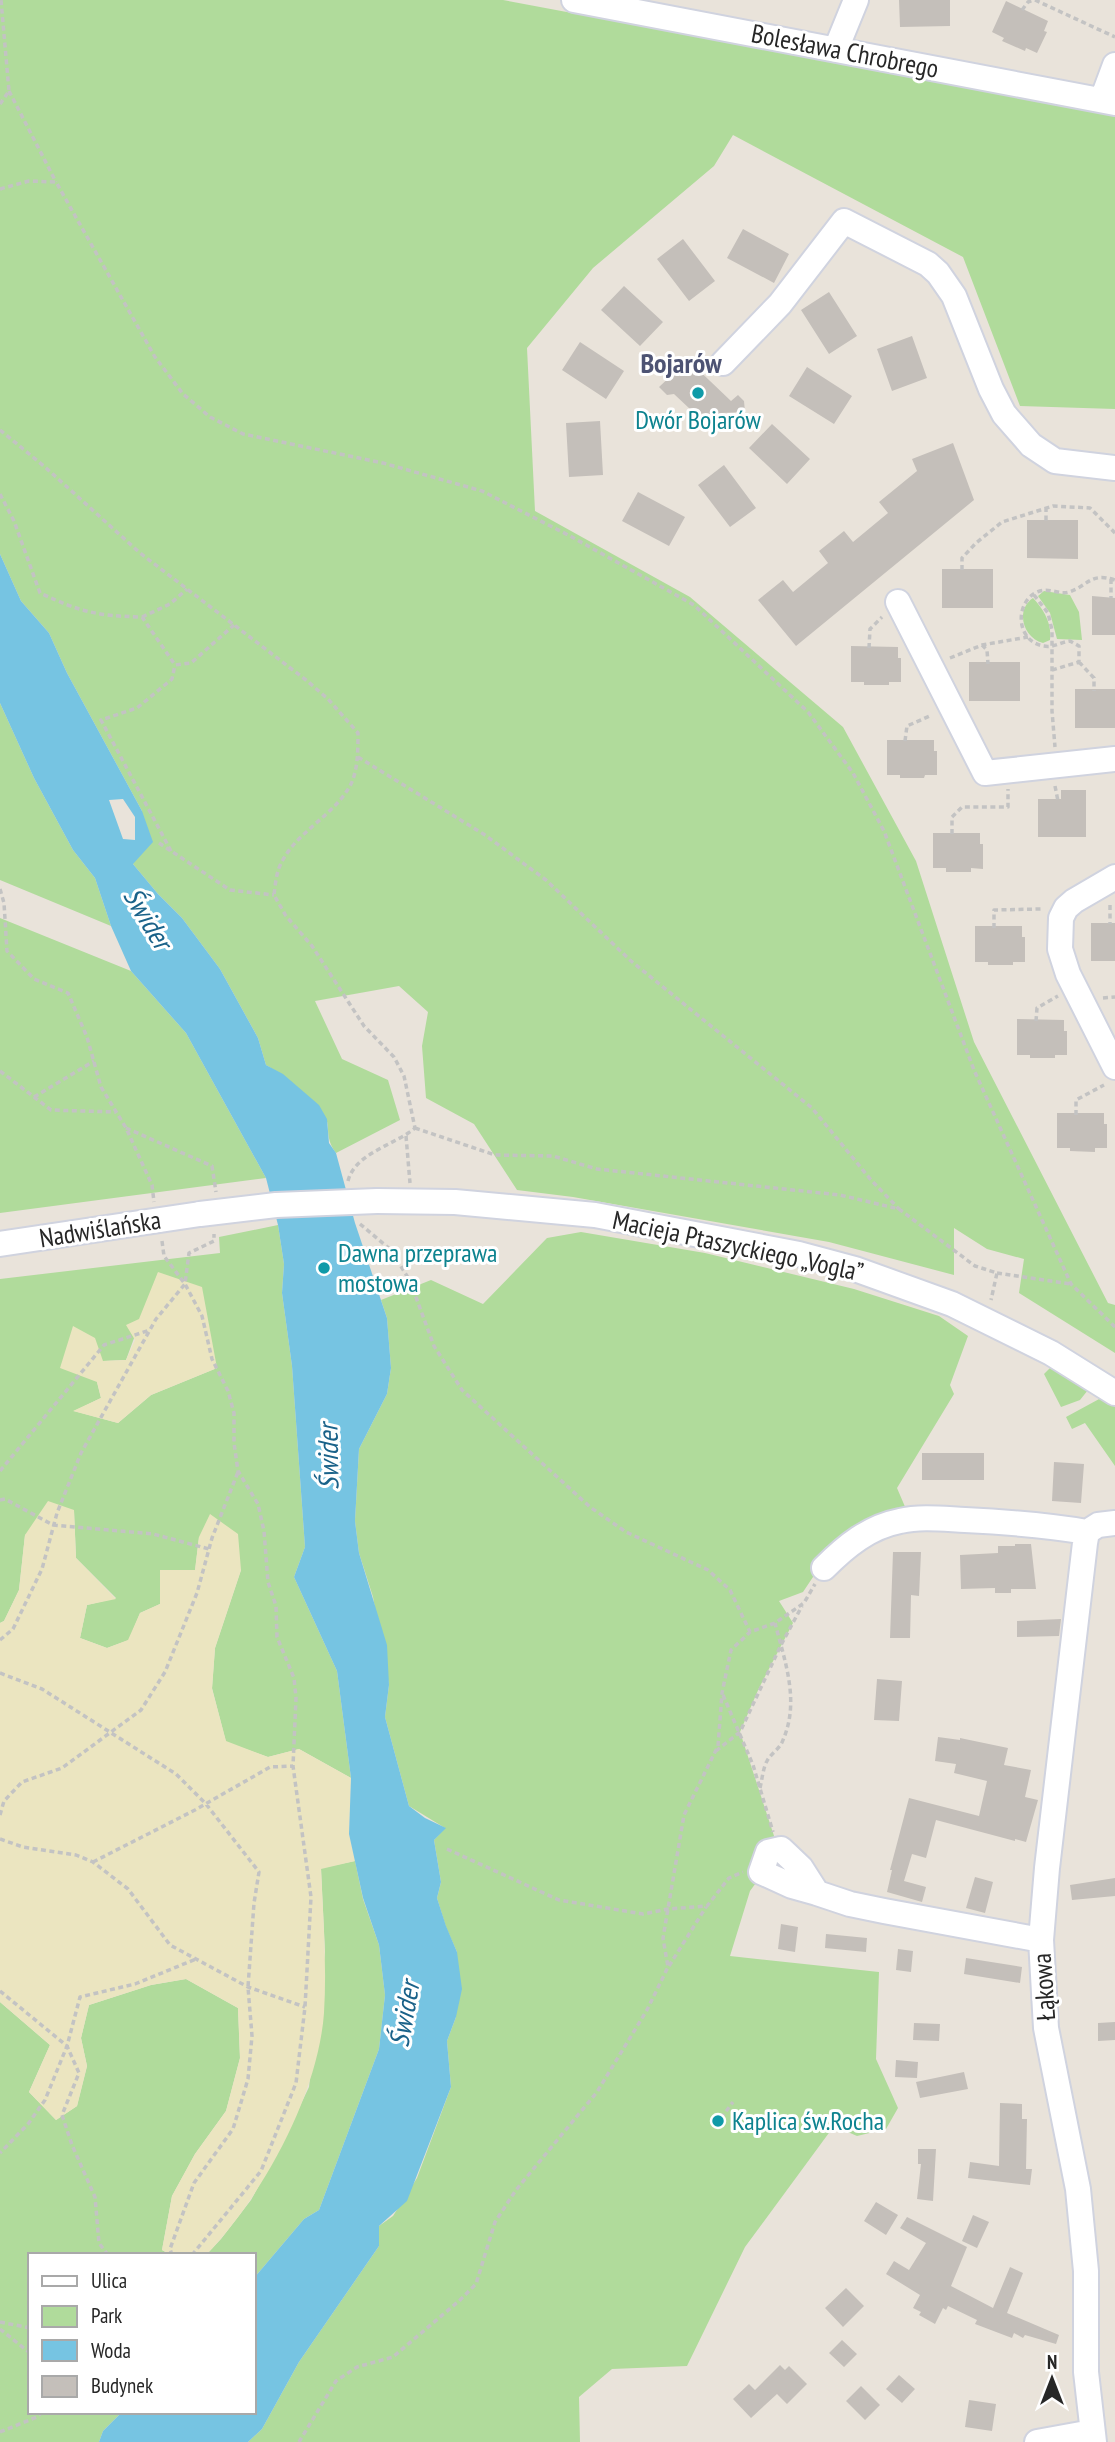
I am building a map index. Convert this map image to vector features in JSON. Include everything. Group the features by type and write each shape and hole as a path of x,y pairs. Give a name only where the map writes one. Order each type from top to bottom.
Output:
{"street":[{"name":"Bolesława Chrobrego","path":"575,0 1108,102"},
{"path":"836,49 856,0"},
{"path":"1108,102 1115,65"},
{"path":"723,363 780,304 844,221 928,264 938,273 954,296 991,389 1004,414 1031,445 1055,461 1115,468"},
{"path":"898,603 985,773 1115,759"},
{"path":"1112,887 1074,901 1066,908 1062,918 1060,949 1068,974 1095,1023 1114,1074"},
{"name":"Macieja Ptaszyckiego „Vogla”","path":"200,1214 276,1205 377,1201 455,1202 595,1215 751,1244 855,1269 919,1291 987,1320 1051,1353 1115,1393"},
{"name":"Nadwiślańska","path":"0,1244 200,1214"},
{"path":"824,1568 848,1544 900,1521 992,1521 1087,1531 1098,1525 1115,1524"},
{"name":"Łąkowa","path":"1087,1531 1041,1940 1046,2028 1073,2159 1082,2230 1086,2271 1086,2372 1093,2437"},
{"path":"817,1893 801,1868 781,1849 768,1852 761,1872 792,1886 850,1904 1041,1940"},
{"path":"1037,2442 1093,2437"}],"path":[{"path":"1,0 9,91 155,357 183,394 210,417 243,434 383,463 482,491 694,605 808,712 853,773 884,831 974,1070 1070,1284 1115,1327"},
{"path":"1022,10 1028,2 1034,0 1115,37"},
{"path":"0,104 9,91"},
{"path":"0,188 29,181 57,181"},
{"path":"0,430 140,553 306,680 328,699 358,733 358,757 350,785 335,805 293,845 278,869 274,895 286,915 312,946 365,1026 394,1057 404,1076 415,1128"},
{"path":"0,494 14,521 40,593 78,610 104,616 142,617 170,604 187,589"},
{"path":"962,570 962,558 998,525 1046,507 1064,505 1090,508 1115,533"},
{"path":"1046,507 1046,521"},
{"path":"1094,691 1094,678 1079,662 1079,646 1075,642 1039,645 1028,637 1020,617 1026,601 1033,595 1047,589 1066,592 1087,580 1113,580 1111,598"},
{"path":"1033,595 1050,620 1056,766"},
{"path":"869,648 870,629 898,603"},
{"path":"142,617 175,665 172,679 137,708 101,720 171,851"},
{"path":"175,665 191,663 234,625"},
{"path":"930,666 982,645 1028,637"},
{"path":"982,645 987,650 988,664"},
{"path":"1052,670 1079,662"},
{"path":"905,741 907,726 937,713"},
{"path":"358,757 485,835 545,880 631,961 812,1108 871,1180 899,1209 975,1266 997,1273 1070,1284"},
{"path":"952,834 952,817 962,807 1008,807 1008,783"},
{"path":"159,843 230,890 274,895"},
{"path":"1110,924 1112,887"},
{"path":"0,889 7,951 34,979 68,993 88,1037 101,1087 152,1185 156,1209"},
{"path":"994,928 995,910 1042,909"},
{"path":"1036,1021 1037,1007 1068,992"},
{"path":"34,1097 94,1061"},
{"path":"0,1071 51,1110 116,1112"},
{"path":"1076,1115 1076,1100 1114,1074"},
{"path":"415,1128 495,1155 553,1156 597,1169 840,1195 899,1209"},
{"path":"411,1191 405,1136 415,1128"},
{"path":"160,1231 164,1256 185,1284 202,1316 212,1359 228,1391 234,1413 238,1471 258,1504 264,1531 268,1582 276,1606 277,1637 294,1678 296,1698 293,1766 311,1897 305,2007 296,2083 261,2171 194,2253"},
{"path":"391,1250 410,1281 434,1346 462,1390 599,1513 625,1532 708,1570 730,1590 750,1632"},
{"path":"987,1320 997,1273"},
{"path":"0,1640 13,1629 42,1569 53,1525 81,1454 156,1319 185,1284"},
{"path":"0,1471 104,1345 150,1330"},
{"path":"0,1815 4,1801 23,1782 62,1768 141,1710 165,1672 197,1593 209,1549 238,1471"},
{"path":"0,1500 5,1499 53,1525 153,1534 209,1549"},
{"path":"715,1752 740,1732 780,1645 824,1568"},
{"path":"668,1967 663,1938 684,1815 718,1746 722,1693 731,1650 750,1632 775,1623 804,1603"},
{"path":"760,1787 767,1761 781,1746 789,1726 792,1701 788,1670 775,1623"},
{"path":"0,1673 42,1689 176,1774 206,1804 259,1872 247,1987 252,2036 248,2079 233,2129 194,2183 170,2249 171,2253"},
{"path":"722,1693 740,1732 776,1842 781,1849"},
{"path":"93,1862 206,1804 270,1767 293,1766"},
{"path":"0,1839 23,1847 76,1855 93,1862 128,1889 170,1945 247,1987 305,2007"},
{"path":"447,1849 559,1900 643,1914 707,1906"},
{"path":"299,2442 336,2381 357,2367 393,2357 476,2284 495,2222 516,2190 597,2092 648,2010 668,1967 707,1906 730,1878 749,1870 761,1872"},
{"path":"0,2153 45,2100 67,2046 80,1997 135,1984 196,1959"},
{"path":"0,1991 67,2046 79,2073 62,2115 95,2197 99,2243 106,2253"},
{"path":"721,2118 733,2102"},
{"path":"0,2322 28,2328"},
{"path":"0,2329 28,2351"},
{"path":"0,2432 40,2414"}],"green space":[{"path":"0,0 503,0 1115,115 1115,409 1020,406 963,257 733,135 714,166 593,268 527,348 535,511 690,597 843,727 916,861 974,1042 1108,1303 1115,1305 1115,1353 1019,1293 1024,1259 987,1249 954,1228 954,1275 829,1242 573,1197 517,1190 474,1124 426,1098 422,1046 428,1012 399,986 315,1001 342,1059 388,1080 400,1120 336,1153 330,1142 325,1117 298,1088 266,1065 258,1038 220,969 182,918 133,864 142,811 67,673 49,633 21,601 0,554"},
{"path":"1044,591 1070,595 1079,612 1082,640 1057,639 1050,613 1038,596"},
{"path":"1033,598 1044,612 1050,628 1050,640 1043,643 1030,636 1024,623 1024,609"},
{"path":"0,703 34,778 73,850 95,878 111,926 0,880"},
{"path":"0,918 131,971 186,1033 266,1178 0,1213"},
{"path":"278,1225 284,1264 282,1293 292,1366 305,1547 294,1577 337,1671 351,1778 299,1749 268,1757 226,1742 212,1688 215,1648 241,1570 199,1537 195,1571 160,1604 140,1613 129,1640 107,1648 80,1638 87,1605 116,1598 76,1558 74,1511 25,1535 19,1590 4,1621 0,1623 0,1279 220,1253 219,1237","holes":["158,1273 217,1368 151,1395 118,1423 74,1411 101,1398 97,1382 103,1361 126,1360"]},
{"path":"581,1232 705,1253 854,1289 939,1316 968,1336 950,1385 954,1394 897,1488 906,1509 860,1523 831,1550 803,1592 779,1601 793,1623 759,1688 740,1732 776,1842 781,1849 750,1891 730,1956 879,1972 876,2059 898,2108 886,2129 857,2136 834,2126 745,2247 687,2366 612,2369 579,2397 580,2442 248,2442 262,2429 299,2362 379,2246 379,2226 393,2216 417,2178 451,2087 447,2041 456,2017 457,1952 437,1898 441,1882 434,1840 445,1828 409,1806 385,1717 389,1685 373,1597 359,1553 355,1521 359,1449 387,1394 391,1368 387,1318 381,1300 431,1280 483,1304 547,1238"},
{"path":"1052,1366 1088,1390 1080,1400 1061,1407 1044,1374"},
{"path":"1101,1398 1115,1406 1115,1466 1085,1423 1072,1429 1066,1417"},
{"path":"355,1861 363,1899 379,1945 385,1995 379,2049 319,2210 304,2219 256,2276 256,2253 208,2253 251,2200 309,2087 325,1952 321,1868"},
{"path":"186,1979 238,2008 240,2058 226,2111 195,2154 172,2196 162,2250 167,2253 28,2253 28,2414 120,2414 103,2431 99,2442 0,2442 0,2002 50,2045 29,2092 56,2120 77,2106 87,2066 81,2038 89,2005 151,1985"}],"sand":[{"path":"158,1272 202,1287 217,1368 151,1395 118,1423 73,1411 101,1398 97,1382 60,1368 73,1326 95,1338 103,1361 126,1360 135,1340 126,1325 139,1319"},
{"path":"48,1501 74,1510 76,1558 116,1599 87,1605 80,1638 107,1648 128,1640 140,1613 160,1604 160,1570 195,1570 199,1537 210,1514 238,1534 241,1570 215,1648 212,1689 226,1741 268,1757 299,1749 351,1778 349,1834 355,1861 321,1869 325,1959 324,2013 320,2045 311,2077 284,2143 266,2175 227,2231 208,2253 167,2253 162,2250 172,2196 195,2154 226,2111 240,2058 238,2008 186,1979 151,1985 89,2005 81,2038 87,2066 77,2106 56,2120 29,2092 50,2045 0,2002 0,1623 4,1621 19,1590 25,1535"}],"water":[{"name":"Świder","path":"0,554 21,601 49,633 67,673 142,811 153,842 133,864 182,918 220,969 258,1038 266,1065 283,1074 319,1105 327,1119 329,1143 336,1153 355,1223 387,1318 391,1368 387,1394 359,1449 355,1521 359,1553 387,1645 389,1685 385,1717 409,1806 425,1818 446,1828 434,1840 441,1882 437,1898 457,1952 462,1989 447,2041 451,2087 407,2201 379,2226 379,2246 299,2362 262,2429 248,2442 99,2442 103,2431 120,2414 256,2414 256,2276 304,2219 319,2210 379,2049 385,1995 379,1945 363,1898 349,1834 351,1778 337,1671 294,1577 305,1547 292,1366 282,1293 284,1264 278,1225 266,1178 186,1033 131,971 111,926 95,878 73,850 34,778 0,703","holes":["123,799 135,817 135,840 123,839 109,800"]}],"building":[{"path":"899,0 950,0 950,26 900,27"},
{"path":"1006,1 1048,21 1044,31 1047,32 1037,53 1002,41 1004,38 992,32"},
{"path":"743,229 789,254 774,283 727,258"},
{"path":"683,239 715,281 689,301 657,259"},
{"path":"624,286 663,322 640,346 601,310"},
{"path":"829,292 857,336 829,354 801,310"},
{"path":"912,336 927,378 892,391 877,349"},
{"path":"580,342 624,371 606,399 562,370"},
{"name":"Dwór Bojarów","path":"688,360 731,401 738,395 744,401 745,412 721,413 708,426 674,394 667,395 659,387"},
{"path":"807,367 852,396 834,424 789,396"},
{"path":"600,421 603,475 569,477 566,423"},
{"path":"772,424 810,459 787,484 749,448"},
{"path":"953,443 974,500 796,646 758,600 783,580 793,592 828,563 819,551 844,531 853,542 888,513 879,502 917,471 912,459"},
{"path":"724,465 756,508 730,527 698,485"},
{"path":"638,492 685,517 669,546 622,521"},
{"path":"1027,520 1078,520 1078,559 1027,558"},
{"path":"942,569 993,569 993,608 942,608"},
{"path":"1092,596 1115,598 1115,635 1092,635"},
{"path":"851,646 898,647 901,682 864,685 864,682 851,682"},
{"path":"969,662 1020,662 1020,701 969,701"},
{"path":"1075,689 1115,689 1115,728 1075,728"},
{"path":"887,740 934,740 937,775 900,778 900,775 887,775"},
{"path":"1061,790 1086,790 1086,837 1038,837 1038,799 1061,799"},
{"path":"933,833 980,833 983,869 946,872 946,868 933,868"},
{"path":"1091,923 1115,923 1115,961 1091,961"},
{"path":"975,926 1022,926 1025,962 988,965 988,962 975,962"},
{"path":"1017,1019 1064,1020 1067,1055 1030,1058 1030,1055 1017,1055"},
{"path":"1057,1113 1104,1113 1107,1148 1095,1148 1095,1152 1057,1148"},
{"path":"922,1453 984,1453 984,1480 922,1480"},
{"path":"1054,1462 1084,1464 1081,1503 1052,1501"},
{"path":"1031,1544 1036,1589 1011,1589 1011,1593 995,1593 995,1588 961,1589 960,1555 998,1553 998,1546"},
{"path":"893,1552 921,1552 919,1596 911,1595 910,1638 890,1638"},
{"path":"1061,1619 1059,1636 1017,1637 1017,1621"},
{"path":"877,1679 902,1681 899,1721 874,1720"},
{"path":"938,1737 960,1738 1008,1748 1004,1765 1031,1770 1025,1797 1038,1800 1026,1842 936,1820 926,1858 912,1854 904,1881 926,1887 922,1902 887,1892 909,1798 979,1816 987,1781 954,1773 956,1764 935,1761"},
{"path":"975,1877 993,1882 985,1913 966,1908"},
{"path":"1115,1878 1115,1896 1072,1900 1070,1885"},
{"path":"781,1924 798,1927 795,1952 778,1949"},
{"path":"826,1934 867,1938 866,1952 825,1948"},
{"path":"898,1949 913,1951 911,1972 896,1970"},
{"path":"966,1958 1022,1967 1020,1983 964,1974"},
{"path":"1115,2022 1115,2040 1098,2041 1098,2023"},
{"path":"914,2023 940,2024 939,2041 913,2040"},
{"path":"896,2060 918,2062 917,2078 895,2077"},
{"path":"964,2072 968,2089 920,2098 916,2082"},
{"path":"1000,2103 1022,2104 1022,2119 1027,2119 1026,2169 1032,2169 1030,2185 968,2178 970,2162 999,2166"},
{"path":"918,2149 936,2149 933,2201 917,2199 921,2164 918,2164"},
{"path":"876,2202 898,2215 886,2235 864,2221"},
{"path":"973,2215 989,2222 977,2248 962,2241"},
{"path":"907,2217 967,2247 951,2286 993,2308 1010,2267 1023,2273 1007,2313 1059,2335 1056,2344 1025,2335 1023,2338 1014,2333 1012,2338 975,2324 977,2320 948,2306 946,2310 943,2308 935,2324 919,2315 921,2312 913,2308 920,2295 886,2274 894,2261 909,2270 926,2243 900,2228"},
{"path":"846,2288 864,2306 843,2327 825,2308"},
{"path":"842,2340 857,2354 844,2367 829,2353"},
{"path":"780,2365 785,2370 789,2366 807,2384 787,2404 777,2394 751,2418 733,2399 749,2384 755,2390"},
{"path":"899,2375 915,2389 902,2403 886,2389"},
{"path":"861,2386 880,2405 865,2420 846,2401"},
{"path":"969,2400 996,2404 992,2431 965,2427"}],"place":[{"name":"Dwór Bojarów","path":"698,393"},
{"name":"Dawna przeprawa mostowa","path":"324,1268"},
{"name":"Kaplica św.Rocha","path":"718,2121"}],"district":[{"name":"Bojarów","path":"681,363"}]}
